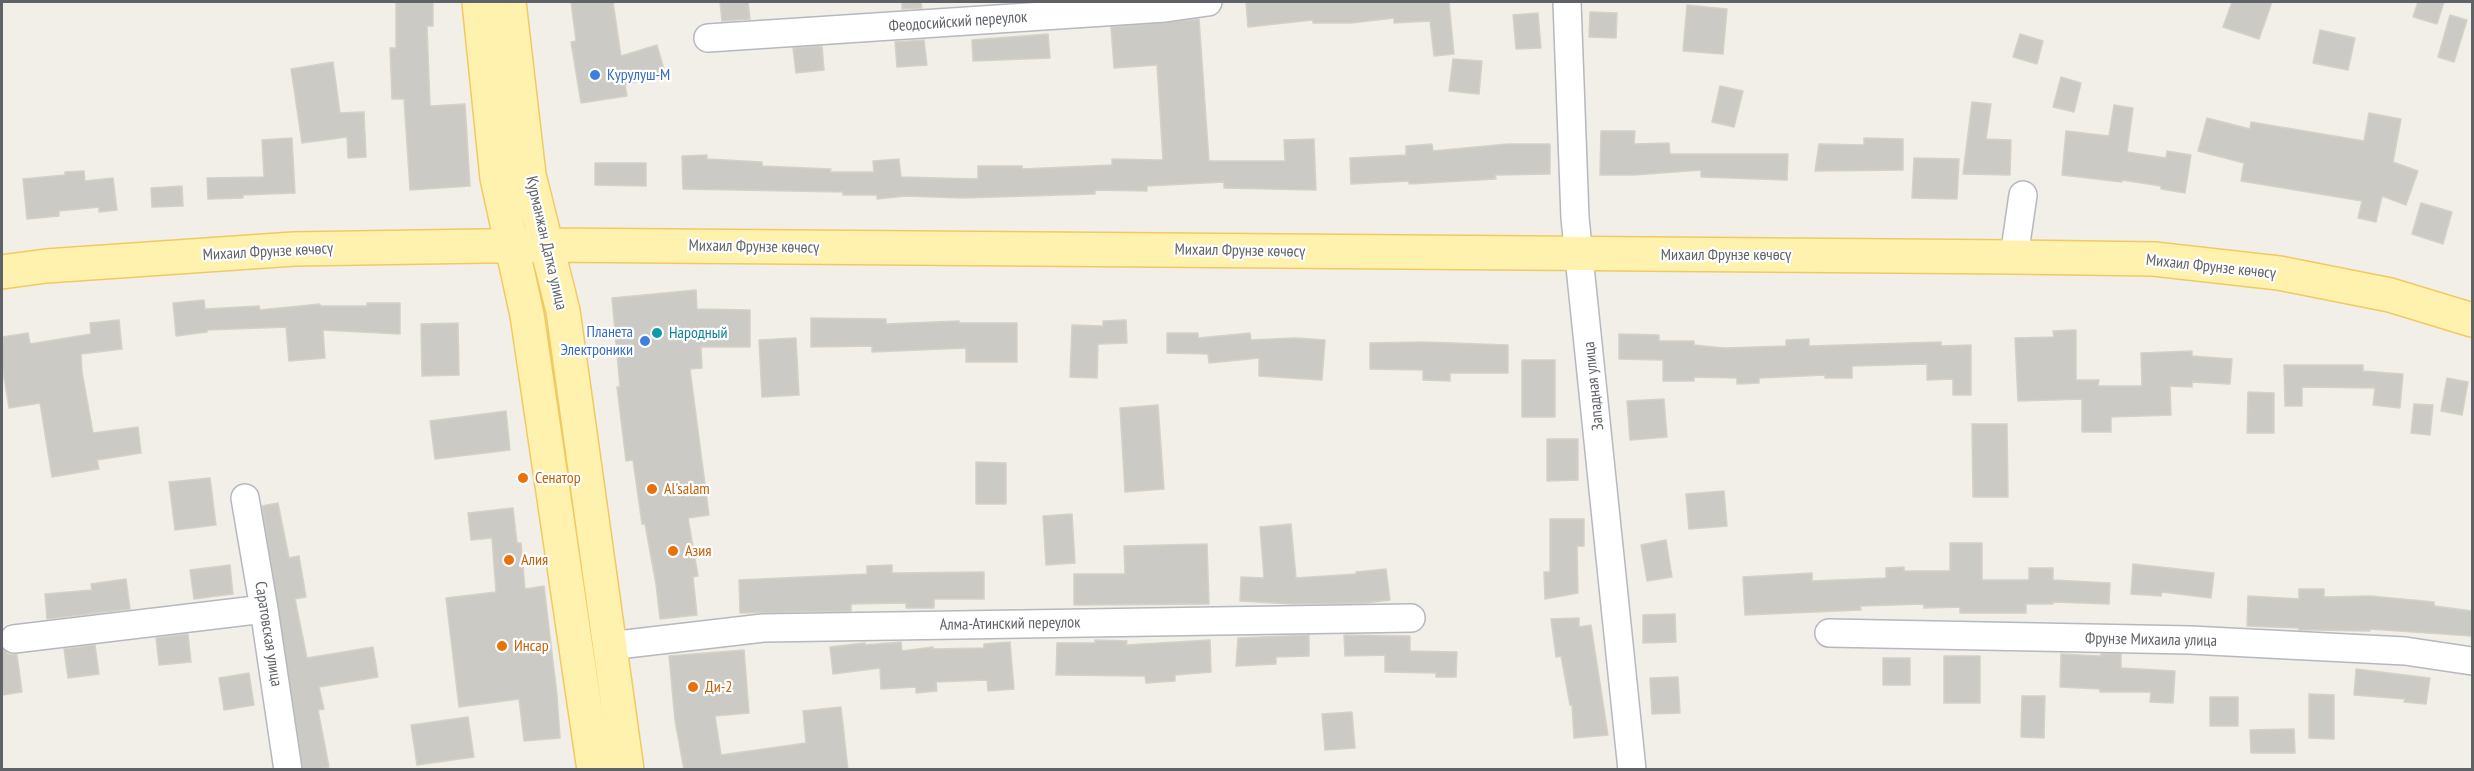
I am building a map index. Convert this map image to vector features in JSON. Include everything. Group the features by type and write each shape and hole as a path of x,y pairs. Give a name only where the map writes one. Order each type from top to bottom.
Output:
{"main road":[{"name":"Курманжан Датка улица","path":"479,2 497,178 527,315 594,770"},
{"name":"Курманжан Датка улица","path":"509,2 530,175 563,311 627,770"},
{"name":"Михаил Фрунзе көчөсү","path":"2,272 46,266 294,249 512,245 2014,257 2154,260 2279,273 2390,295 2472,320"}],"street":[{"name":"Феодосийский переулок","path":"708,38 1166,8 1208,2"},
{"name":"Западная улица","path":"1567,2 1575,218 1632,770"},
{"path":"2014,257 2023,195"},
{"name":"Саратовская улица","path":"245,498 288,770"},
{"path":"14,639 264,609"},
{"name":"Алма-Атинский переулок","path":"609,646 763,628 1412,618"},
{"name":"Фрунзе Михаила улица","path":"1829,633 2190,640 2405,651 2472,661"}],"building":[{"path":"396,2 433,2 433,26 427,26 430,106 465,104 470,186 410,190 404,99 392,99 390,48 396,48"},
{"path":"571,2 613,2 621,56 657,45 665,73 625,85 627,96 581,103 571,42 576,41"},
{"path":"720,2 748,2 750,19 722,21"},
{"path":"902,2 921,2 922,8 902,9"},
{"path":"1449,2 1454,54 1434,56 1430,21 1394,23 1394,18 1351,23 1313,23 1313,20 1248,27 1246,3"},
{"path":"2232,2 2272,2 2259,39 2223,27"},
{"path":"2418,2 2444,2 2437,24 2413,17"},
{"path":"1687,5 1727,9 1723,54 1683,51"},
{"path":"1590,12 1617,13 1616,38 1589,37"},
{"path":"1538,13 1541,48 1516,49 1513,15"},
{"path":"2450,15 2467,20 2454,62 2438,57"},
{"path":"1199,19 1209,161 1285,161 1284,140 1314,139 1316,190 1224,188 1224,182 1147,186 1147,191 1095,190 1095,194 962,198 906,196 877,199 877,195 843,195 843,192 683,189 682,156 707,155 707,159 762,162 762,166 831,169 830,172 874,172 873,161 899,159 901,177 978,179 978,166 1022,166 1022,169 1112,165 1112,159 1163,160 1157,65 1114,68 1111,27"},
{"path":"2320,30 2355,38 2348,70 2313,63"},
{"path":"1048,34 1050,58 973,61 972,40"},
{"path":"2020,34 2043,41 2037,64 2013,57"},
{"path":"924,40 927,65 897,67 895,42"},
{"path":"822,46 824,70 796,73 793,48"},
{"path":"1453,59 1482,61 1479,94 1449,91"},
{"path":"333,62 340,113 364,112 366,157 348,158 347,137 302,143 291,69"},
{"path":"2061,77 2081,83 2074,112 2053,107"},
{"path":"1720,86 1743,91 1734,127 1712,122"},
{"path":"1972,102 1991,104 1986,139 2011,140 2010,175 1963,174"},
{"path":"2114,105 2133,108 2127,152 2166,158 2167,151 2191,155 2185,193 2161,189 2161,186 2122,180 2122,182 2062,175 2066,131 2109,136"},
{"path":"2369,113 2401,119 2393,162 2418,171 2406,205 2382,196 2376,222 2358,218 2362,201 2241,181 2244,163 2198,151 2207,118 2250,129 2251,122 2364,141"},
{"path":"1601,131 1635,131 1634,144 1669,143 1670,154 1788,154 1787,180 1701,177 1701,170 1600,175"},
{"path":"292,138 295,193 208,199 207,178 264,177 262,140"},
{"path":"1864,138 1903,139 1903,170 1815,171 1819,144 1864,145"},
{"path":"1432,144 1433,151 1508,144 1550,144 1550,174 1495,175 1496,179 1409,184 1409,181 1351,184 1350,158 1406,155 1406,146"},
{"path":"1914,158 1959,159 1957,199 1912,198"},
{"path":"595,163 646,163 646,186 595,185"},
{"path":"84,171 85,181 113,178 117,210 99,212 99,207 59,211 59,216 27,219 23,179"},
{"path":"182,186 183,206 152,207 151,188"},
{"path":"2421,203 2452,212 2443,244 2412,234"},
{"path":"696,290 697,309 750,310 750,347 701,347 702,368 690,369 709,515 688,518 698,576 693,577 697,615 660,619 656,584 645,524 642,524 633,460 626,461 617,387 620,387 612,298"},
{"path":"204,300 205,309 259,306 260,310 320,304 320,306 367,306 367,303 400,303 400,334 323,330 325,358 289,361 286,327 207,330 207,332 176,336 173,303"},
{"path":"811,318 886,319 886,324 959,321 959,323 1017,323 1017,362 966,362 966,348 872,352 872,346 811,347"},
{"path":"119,320 122,349 81,354 82,372 93,433 138,427 141,453 97,460 99,469 52,477 40,403 9,408 2,365 2,337 28,333 30,344 91,334 90,323"},
{"path":"1126,320 1127,343 1098,344 1097,378 1070,377 1072,325 1103,326 1103,321"},
{"path":"458,323 459,375 422,376 421,324"},
{"path":"2076,330 2076,380 2099,380 2098,386 2142,386 2141,353 2192,351 2192,356 2232,359 2230,384 2192,382 2192,387 2170,386 2171,415 2111,417 2111,432 2082,432 2082,399 2018,401 2015,338 2054,337 2053,331"},
{"path":"1167,333 1198,333 1198,338 1250,333 1251,340 1295,338 1325,340 1322,380 1259,376 1259,358 1209,363 1208,354 1167,353"},
{"path":"1619,334 1659,335 1659,341 1694,341 1694,345 1724,348 1786,346 1786,340 1809,339 1809,346 1941,342 1941,346 1971,345 1971,395 1953,395 1953,379 1927,380 1927,364 1852,366 1852,378 1825,378 1825,375 1759,378 1759,383 1737,384 1737,378 1694,377 1694,381 1663,381 1663,360 1619,359"},
{"path":"796,338 799,395 762,397 759,340"},
{"path":"1370,343 1508,345 1508,373 1450,373 1450,381 1423,380 1423,370 1370,369"},
{"path":"1522,360 1555,360 1555,417 1522,417"},
{"path":"2284,365 2363,365 2363,371 2403,374 2400,408 2373,405 2375,388 2302,387 2302,406 2285,406"},
{"path":"2447,378 2468,382 2462,415 2441,411"},
{"path":"2248,392 2274,393 2274,433 2247,433"},
{"path":"1664,399 1667,437 1630,440 1627,401"},
{"path":"2414,404 2433,405 2430,435 2411,433"},
{"path":"1158,405 1164,489 1125,492 1120,408"},
{"path":"506,411 510,450 435,459 430,421"},
{"path":"1972,424 2007,424 2008,497 1973,497"},
{"path":"1547,439 1578,439 1578,480 1547,481"},
{"path":"976,462 1006,463 1006,504 976,504"},
{"path":"210,478 216,525 175,530 169,482"},
{"path":"1724,491 1727,526 1689,529 1686,494"},
{"path":"278,503 289,558 299,556 306,597 295,599 307,658 373,647 378,677 319,687 324,709 318,710 329,767 315,770 303,770 262,506"},
{"name":"Инсар","path":"513,508 517,543 521,543 525,589 544,586 560,738 524,741 519,699 459,707 446,598 496,592 492,538 471,540 468,513"},
{"path":"1072,514 1075,563 1046,565 1043,516"},
{"path":"1550,519 1584,519 1584,546 1577,546 1578,593 1545,599 1544,572 1550,572"},
{"path":"1291,524 1296,578 1356,574 1356,572 1386,569 1390,600 1365,603 1292,604 1240,601 1241,577 1264,578 1260,527"},
{"path":"1666,540 1672,577 1647,581 1641,545"},
{"path":"1950,543 1982,543 1982,580 2029,580 2029,568 2053,568 2053,580 2110,583 2109,604 2053,602 2053,604 2026,604 2026,613 1960,613 1960,607 1924,608 1924,604 1860,606 1861,610 1745,615 1743,577 1812,573 1812,581 1886,578 1886,568 1904,567 1904,571 1950,571"},
{"path":"1207,544 1209,604 1074,605 1074,574 1125,574 1124,546"},
{"path":"2133,564 2214,573 2211,598 2162,592 2161,596 2131,594"},
{"path":"230,565 233,594 194,599 190,570"},
{"path":"892,565 892,573 984,572 984,599 934,599 934,608 906,608 906,603 851,604 851,611 740,613 739,580 867,574 867,566"},
{"path":"126,579 130,609 47,619 45,594 92,590 91,584"},
{"path":"2299,589 2324,589 2324,597 2370,596 2434,602 2434,606 2472,611 2472,636 2370,629 2370,631 2299,630 2299,628 2247,626 2248,596 2299,599"},
{"path":"1675,614 1676,642 1643,643 1643,615"},
{"path":"1579,618 1579,627 1591,625 1608,735 1574,738 1572,705 1570,705 1561,656 1556,657 1551,619"},
{"path":"188,634 191,662 159,665 156,638"},
{"path":"1309,635 1309,656 1276,657 1276,664 1236,666 1238,638"},
{"path":"1344,635 1410,636 1410,651 1457,652 1456,677 1436,677 1436,673 1385,672 1385,655 1345,656"},
{"path":"1095,640 1127,641 1126,645 1210,640 1211,672 1175,675 1175,681 1146,683 1145,676 1056,675 1057,643 1095,643"},
{"path":"901,642 902,651 933,647 933,649 984,648 984,644 1010,642 1014,689 988,691 987,680 936,682 937,691 916,693 916,687 881,689 880,668 833,674 830,647"},
{"path":"95,645 99,674 68,678 64,649"},
{"path":"2,648 8,654 17,655 22,692 2,695"},
{"path":"744,650 749,713 715,716 721,755 806,743 803,711 841,707 848,770 684,770 675,720 669,656"},
{"path":"2061,654 2101,656 2101,654 2121,654 2121,668 2175,671 2173,703 2150,702 2151,692 2100,692 2100,689 2060,687"},
{"path":"1944,656 1980,656 1980,703 1944,703"},
{"path":"1883,658 1910,658 1910,685 1883,685"},
{"path":"2356,669 2430,678 2426,704 2404,702 2405,699 2354,695"},
{"path":"249,673 254,705 224,710 219,678"},
{"path":"1678,677 1680,713 1652,714 1650,678"},
{"path":"2309,694 2334,695 2334,739 2309,738"},
{"path":"2022,696 2045,696 2044,738 2021,737"},
{"path":"2210,697 2238,697 2238,726 2210,726"},
{"path":"1352,712 1355,748 1325,750 1322,714"},
{"path":"468,717 474,757 417,765 411,725"},
{"path":"2294,729 2295,753 2251,753 2250,730"}],"place":[{"name":"Курулуш-М","path":"595,75"},
{"name":"Народный","path":"657,333"},
{"name":"Планета Электроники","path":"645,341"},
{"name":"Сенатор","path":"523,478"},
{"name":"Al'salam","path":"652,489"},
{"name":"Азия","path":"673,551"},
{"name":"Алия","path":"509,560"},
{"name":"Инсар","path":"502,646"},
{"name":"Ди-2","path":"693,687"}]}
